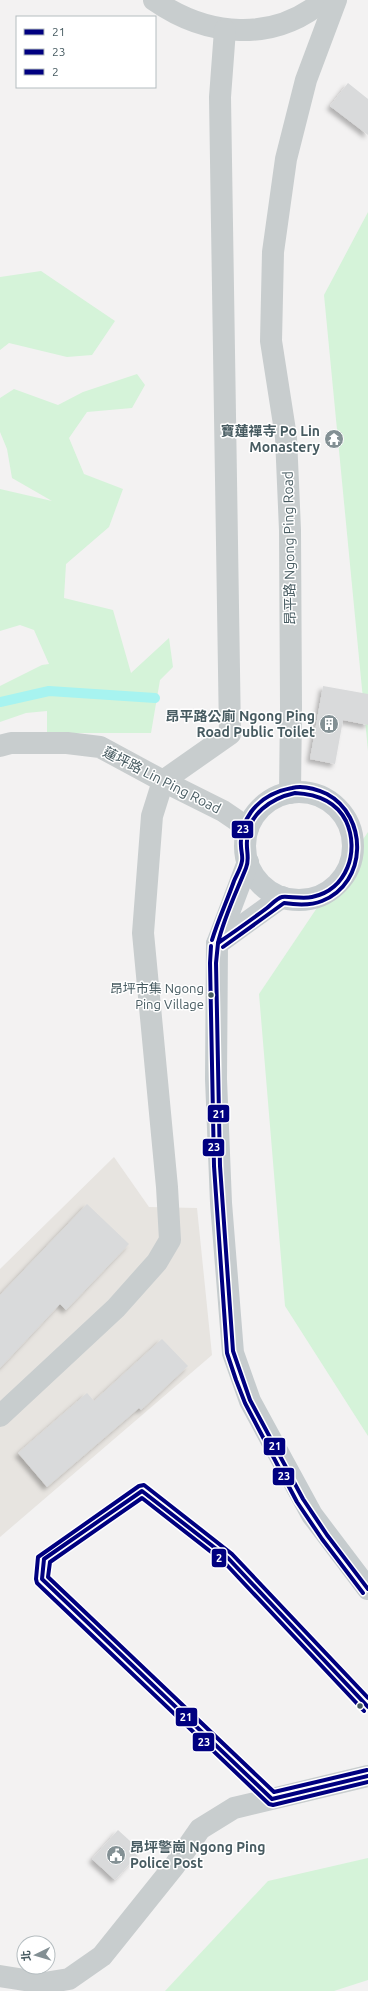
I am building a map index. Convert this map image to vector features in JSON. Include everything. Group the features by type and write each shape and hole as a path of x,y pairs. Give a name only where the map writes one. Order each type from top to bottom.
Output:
{"main road":[{"path":"304,792 317,795 330,802 340,811 348,823 352,837 353,851 350,865 343,877 333,888 322,895 309,899 295,900 282,897 270,892 260,883 253,873 248,862 245,845 248,828 264,805 276,797 290,793 304,792"},
{"path":"248,862 217,944 216,1079 221,1203 233,1354 250,1401 312,1515 368,1589"},
{"path":"217,944 282,897"}],"street":[{"path":"154,0 188,20 225,30 268,28 309,13 324,0"},
{"name":"昂平路 Ngong Ping Road","path":"290,793 290,530 286,437 271,341 274,252 286,160 306,80 336,0"},
{"path":"0,1416 116,1308 157,1262 170,1240 169,1208 143,933 152,816 163,781 230,734 220,97 225,30"},
{"name":"蓮坪路 Lin Ping Road","path":"0,746 11,743 67,743 100,747 223,811 248,828"},
{"path":"0,1976 44,1983 70,1979 102,1956 174,1865 200,1829 234,1808 368,1776"}],"shaded area":[{"path":"114,1157 149,1207 197,1208 212,1355 0,1537 0,1269"}],"green space":[{"path":"368,212 368,751 324,295"},
{"path":"41,271 115,321 92,355 67,357 9,343 0,350 0,277"},
{"path":"137,374 145,385 132,408 87,412 69,438 84,474 123,489 109,527 66,564 64,598 113,610 131,673 169,638 173,667 160,680 151,733 47,733 47,711 26,713 0,722 0,686 42,665 49,664 34,630 20,625 0,631 0,489 52,501 12,478 7,449 0,432 0,398 14,389 58,405 83,392"},
{"path":"368,832 368,1436 285,1306 259,994"},
{"path":"368,1858 368,1980 334,1991 165,1991 268,1881"}],"building":[{"path":"348,83 368,99 368,135 330,106"},
{"name":"昂平路公廁 Ngong Ping Road Public Toilet","path":"323,686 368,694 368,725 343,720 335,764 310,759"},
{"path":"87,1204 129,1244 66,1310 60,1304 0,1368 0,1295"},
{"path":"162,1339 188,1366 141,1410 139,1408 47,1487 18,1453 87,1393 94,1401"},
{"name":"昂坪警崗 Ngong Ping Police Post","path":"118,1830 141,1851 115,1880 92,1859"}],"waterway":[{"path":"0,702 49,691 155,698"}],"transit line":[{"name":"23","path":"212,940 241,866 242,833 244,824 251,812 264,799 286,789 305,787 327,794 340,804 350,817 356,833 357,849 355,865 348,880 337,892 322,901 303,905 284,903 223,947"},
{"name":"21","path":"295,793 310,795 324,800 337,808 346,821 352,845 351,856 342,878 324,893 308,898 284,897 276,900 218,943 227,914 247,865 247,841 251,823 256,815 270,803 286,795 295,793"},
{"name":"21","path":"218,943 216,963 220,1166 233,1351 250,1400 303,1499 327,1535 368,1589"},
{"name":"23","path":"211,946 210,963 214,1166 227,1353 245,1403 297,1502 322,1539 363,1593"},
{"name":"23","path":"368,1698 232,1554 144,1485 139,1486 38,1557 37,1583 269,1804 273,1805 368,1782"},
{"name":"21","path":"368,1707 228,1558 142,1491 44,1559 42,1579 272,1799 368,1776"},
{"name":"2","path":"364,1711 224,1562 142,1498 50,1562 48,1577 274,1792 367,1770"}],"place":[{"name":"寶蓮禪寺 Po Lin Monastery","path":"334,439"},
{"name":"昂平路公廁 Ngong Ping Road Public Toilet","path":"329,724"},
{"name":"昂坪市集 Ngong Ping Village","path":"211,995"},
{"name":"昂坪警崗 Ngong Ping Police Post","path":"116,1855"}]}
